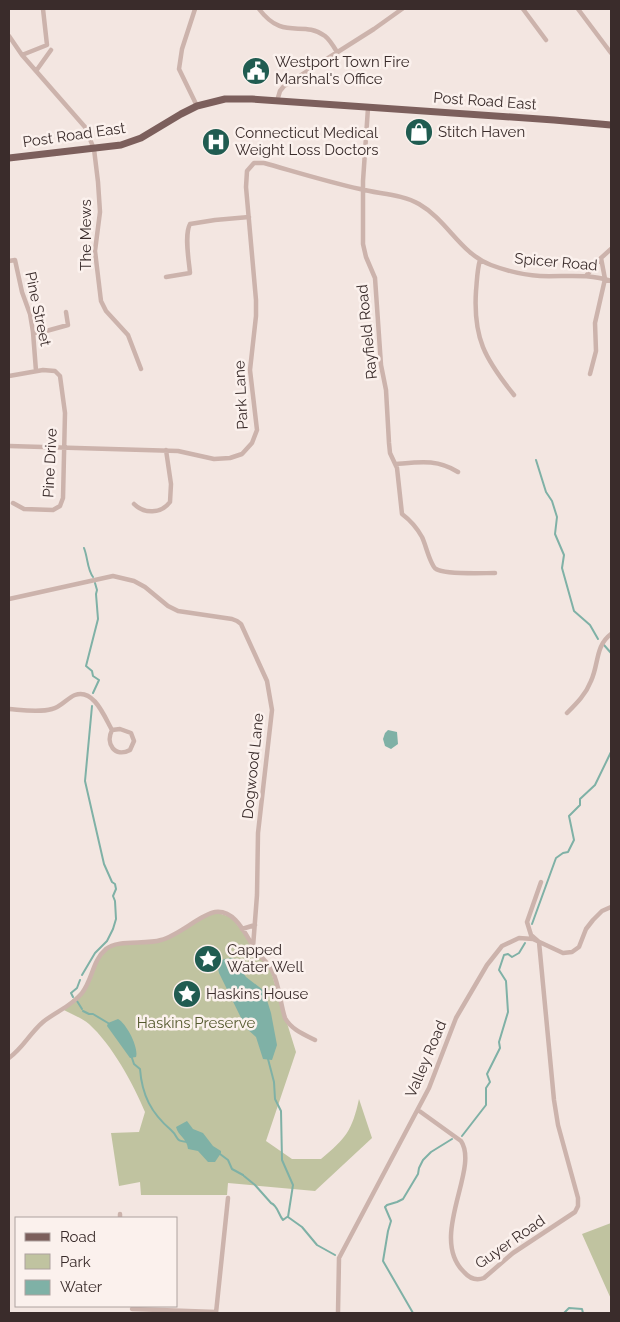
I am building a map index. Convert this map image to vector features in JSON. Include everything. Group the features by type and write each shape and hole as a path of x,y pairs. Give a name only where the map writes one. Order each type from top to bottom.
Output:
{"main road":[{"name":"Post Road East","path":"9,158 94,149 134,141 197,106 212,101 230,99 496,115 611,125"}],"street":[{"path":"22,55 47,45 43,9"},
{"path":"195,9 182,49 179,69 197,106"},
{"path":"259,9 276,26 286,29 310,30 326,37 337,52"},
{"path":"277,101 280,91 284,86 402,9"},
{"path":"523,9 546,40"},
{"path":"578,9 611,54"},
{"name":"The Mews","path":"9,36 22,55 85,127 94,149 100,212 95,251 101,301 106,310 128,335 141,369"},
{"path":"36,71 51,50"},
{"name":"Rayfield Road","path":"368,108 363,190 363,244 374,278 381,366 386,390 390,453 396,464 402,514 414,525 432,566 437,570 495,573"},
{"name":"Spicer Road","path":"258,162 363,190 407,199 421,205 435,216 462,245 480,260 498,268 539,276 586,276 611,282"},
{"name":"Park Lane","path":"9,446 166,450 186,452 211,459 230,458 246,452 255,436 257,423 250,365 256,306 246,187 247,171 250,165 258,162"},
{"path":"166,277 190,273 187,237 190,224 249,217"},
{"path":"586,276 611,249"},
{"path":"590,374 596,351 595,323 604,279 601,258"},
{"name":"Pine Street","path":"9,261 15,260 33,332 36,371"},
{"path":"480,260 475,308 480,342 489,361 514,394"},
{"path":"33,332 68,325 66,312"},
{"name":"Pine Drive","path":"14,504 24,509 53,510 60,506 63,498 64,402 61,379 59,374 51,370 36,371"},
{"path":"9,376 36,371"},
{"path":"134,504 142,510 153,511 161,510 170,502 171,484 166,450"},
{"path":"396,464 436,462 446,464 458,472"},
{"name":"Dogwood Lane","path":"9,599 112,576 140,584 168,606 178,611 232,619 241,624 267,681 272,710 258,833 253,947"},
{"path":"567,713 586,690 592,679 598,652 603,642 611,634"},
{"path":"9,709 46,711 58,707 76,695 85,695 95,701 112,730 109,739 110,746 120,753 130,750 134,741 131,733 120,729 112,730"},
{"path":"539,942 531,935 527,922 541,882"},
{"name":"Valley Road","path":"338,1313 339,1258 418,1110 434,1077 460,1011 492,958 502,946 519,938 527,938 539,942 563,953 572,952 578,947 586,929 593,920 602,911 611,907"},
{"path":"9,1058 20,1049 43,1022 82,994 99,957 110,946 166,939 215,912 226,914 242,928 253,947 272,970 288,1023 294,1029 315,1040"},
{"path":"242,928 255,925"},
{"name":"Guyer Road","path":"418,1110 461,1141 465,1146 464,1169 451,1236 453,1254 468,1277 479,1280 484,1278 513,1253 575,1212 578,1206 578,1198 558,1125 554,1100 539,942"},
{"path":"131,1309 216,1313 228,1198"}],"green space":[{"name":"Haskins Preserve","path":"215,912 231,917 269,965 296,1052 266,1141 292,1159 321,1159 347,1133 354,1119 359,1099 372,1138 315,1191 228,1183 227,1195 141,1195 140,1182 119,1186 111,1133 139,1132 145,1112 114,1053 98,1033 80,1018 62,1009 85,988 94,965 110,946 161,940"},
{"path":"611,1223 611,1299 582,1234"}],"water":[{"path":"388,730 397,732 398,744 391,749 385,746 383,739"},
{"path":"233,958 246,977 263,990 266,997 277,1045 272,1060 263,1059 256,1037 246,1028 219,973 217,964 224,959"},
{"path":"118,1019 132,1036 136,1048 136,1057 130,1058 107,1026 108,1023"},
{"path":"187,1121 193,1129 203,1133 213,1146 221,1151 215,1162 208,1162 198,1151 188,1149 186,1142 176,1127"}],"waterway":[{"path":"536,460 546,492 552,501 557,517 555,534 564,555 562,568 574,611 590,625 598,639"},
{"path":"84,548 93,577"},
{"path":"93,693 99,680 93,676 92,671 86,666 98,619 95,583"},
{"path":"604,645 611,653"},
{"path":"82,975 95,953 107,941 116,919 113,896 116,889 115,884 112,882 104,864 85,781 92,706"},
{"path":"532,924 556,858 568,852 574,840 569,816 580,805 580,799 595,785 611,752"},
{"path":"462,1136 486,1105 486,1088 490,1082 487,1074 500,1048 499,1042 508,1012 506,981 499,970 504,955 508,954 512,957 519,953 525,943"},
{"path":"73,997 71,993 77,988 80,980"},
{"path":"77,1001 82,1009"},
{"path":"83,1011 93,1014 108,1023"},
{"path":"131,1055 134,1064 140,1069 145,1095 153,1110 179,1140 189,1142"},
{"path":"268,1059 274,1082 275,1099 281,1111 282,1160 293,1185 288,1217 302,1227 317,1245 335,1255"},
{"path":"413,1313 383,1261 391,1221 385,1207 403,1199 418,1174 423,1160 431,1152 452,1139"},
{"path":"220,1154 228,1160 232,1169 243,1175"},
{"path":"244,1176 275,1206 283,1220 287,1217"},
{"path":"564,1313 569,1308 582,1309 583,1313"}],"place":[{"name":"Westport Town Fire Marshal's Office","path":"256,71"},
{"name":"Stitch Haven","path":"419,132"},
{"name":"Connecticut Medical Weight Loss Doctors","path":"216,142"},
{"name":"Capped Water Well","path":"208,959"},
{"name":"Haskins House","path":"187,994"}]}
